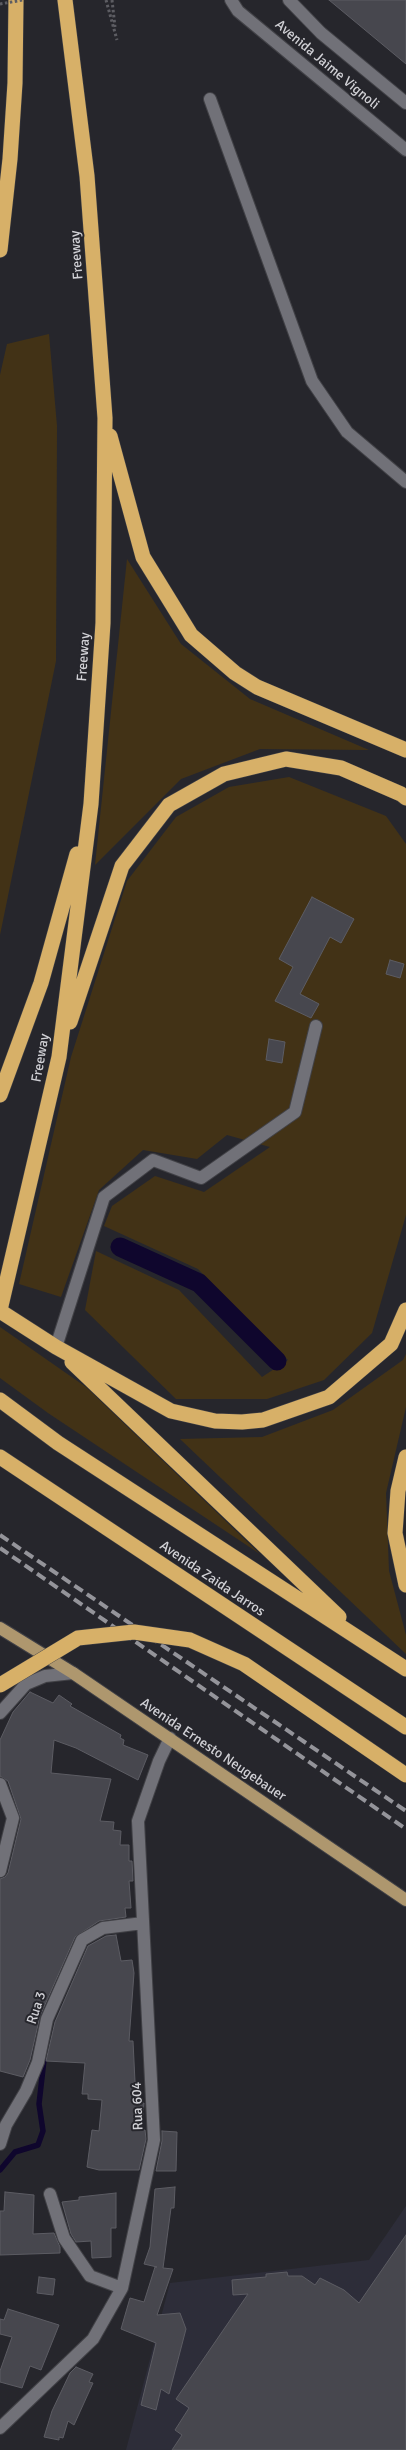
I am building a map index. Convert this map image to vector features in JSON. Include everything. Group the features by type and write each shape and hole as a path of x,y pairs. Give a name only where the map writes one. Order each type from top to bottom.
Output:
{"highway":[{"path":"0,250 10,159 15,83 16,0"},
{"name":"Freeway","path":"0,1311 59,1057 91,804 103,624 105,418 88,176 65,0"},
{"path":"105,418 143,557 191,635 235,673 258,687 406,750"},
{"path":"59,1057 122,866 169,805 224,774 286,760 341,768 401,794 406,798"},
{"path":"0,1095 41,984 91,804"},
{"path":"0,1311 56,1347 171,1411 215,1421 263,1420 330,1397 391,1344 406,1310"},
{"path":"56,1347 366,1642"},
{"path":"0,1400 58,1443 406,1669"},
{"path":"406,1457 398,1491 395,1533 406,1585"},
{"name":"Avenida Zaida Jarros","path":"0,1458 406,1727"},
{"path":"0,1685 78,1638 134,1632 190,1640 244,1664 406,1775"}],"main road":[{"name":"Avenida Ernesto Neugebauer","path":"0,1628 73,1673 406,1900"}],"street":[{"name":"Avenida Jaime Vignoli","path":"231,0 238,11 406,150"},
{"name":"Avenida Jaime Vignoli","path":"289,0 321,33 406,103"},
{"path":"210,100 312,381 347,432 406,482"},
{"path":"56,1347 104,1197 154,1160 201,1178 295,1112 316,1026"},
{"path":"0,1713 26,1684 45,1676 73,1673"},
{"name":"Rua 604","path":"0,2428 93,2339 122,2288 154,2140 151,2049 142,1923 138,1821 159,1761 170,1738"},
{"path":"0,1784 13,1818 0,1871"},
{"name":"Rua 3","path":"0,2144 3,2123 26,2091 38,2062 47,2019 82,1940 103,1928 142,1923"},
{"path":"50,2194 64,2238 90,2276 122,2288"}],"path":[{"path":"0,4 24,0"},
{"path":"106,0 117,40 112,0"}],"shaded area":[{"path":"49,334 57,426 56,661 0,935 0,375 7,344"},
{"path":"127,559 181,644 250,699 369,750 260,749 181,779 95,865"},
{"path":"289,777 386,816 406,844 406,1215 372,1333 324,1380 267,1399 176,1399 85,1310 96,1251 179,1290 262,1377 288,1360 198,1269 104,1226 112,1206 155,1176 204,1192 270,1147 227,1135 197,1159 143,1150 99,1190 61,1297 19,1284 71,1057 127,881 176,817 229,787"},
{"path":"0,1327 86,1387 260,1554 48,1413 0,1378"},
{"path":"406,1354 406,1407 386,1493 389,1571 406,1635 406,1654 180,1439 262,1437 333,1410 403,1360"},
{"path":"406,2206 406,2450 126,2450 170,2283 369,2260"}],"building":[{"path":"329,0 406,0 406,64"},
{"path":"312,897 354,919 341,943 330,937 300,994 319,1004 311,1018 275,1001 293,967 279,959"},
{"path":"390,960 404,964 400,978 386,974"},
{"path":"269,1039 285,1042 282,1063 266,1060"},
{"path":"30,1692 53,1703 59,1695 72,1704 70,1706 121,1735 120,1738 124,1740 123,1745 148,1755 138,1780 76,1748 54,1740 51,1773 111,1779 100,1821 114,1822 113,1830 121,1831 120,1845 129,1845 129,1861 132,1861 133,1881 129,1881 131,1908 125,1908 126,1917 99,1921 75,1937 40,2016 30,2060 23,2077 0,2071 0,1879 8,1873 21,1819 8,1781 0,1776 0,1740 13,1712"},
{"path":"116,1935 121,1961 132,1960 134,1973 129,2041 133,2041 135,2082 140,2083 140,2103 144,2103 142,2130 145,2130 146,2139 139,2170 99,2170 87,2167 92,2130 99,2131 102,2100 88,2099 88,2094 82,2094 85,2063 46,2061 55,2022 88,1946 106,1936"},
{"path":"162,2131 177,2132 176,2171 156,2171"},
{"path":"175,2187 174,2208 171,2208 163,2268 173,2269 157,2315 180,2313 186,2329 169,2394 161,2389 156,2410 141,2405 156,2343 121,2329 130,2298 144,2302 155,2267 157,2267 144,2264 150,2247 155,2189"},
{"path":"5,2192 34,2195 33,2234 54,2233 60,2247 60,2253 0,2255 0,2211 4,2211"},
{"path":"116,2193 116,2228 111,2228 111,2257 92,2258 91,2241 76,2242 71,2234 62,2202 79,2200 79,2197"},
{"path":"406,2235 406,2450 172,2450 182,2435 175,2430 189,2408 176,2399 248,2294 233,2295 232,2280 266,2277 266,2274 287,2272 288,2276 302,2276 315,2285 320,2278 344,2290 359,2303"},
{"path":"39,2277 55,2279 53,2295 37,2293"},
{"path":"8,2309 59,2325 41,2370 30,2366 22,2388 0,2382 0,2371 12,2337 0,2334 0,2319 4,2320"},
{"path":"76,2367 93,2374 89,2382 93,2383 74,2425 68,2421 63,2438 59,2437 59,2440 44,2437 52,2411 70,2373"}],"waterway":[{"path":"120,1247 199,1283 277,1361"},
{"path":"0,2170 15,2152 38,2145 43,2131 39,2104 44,2060"}],"railway":[{"path":"0,1535 406,1811"},
{"path":"0,1548 406,1829"}]}
